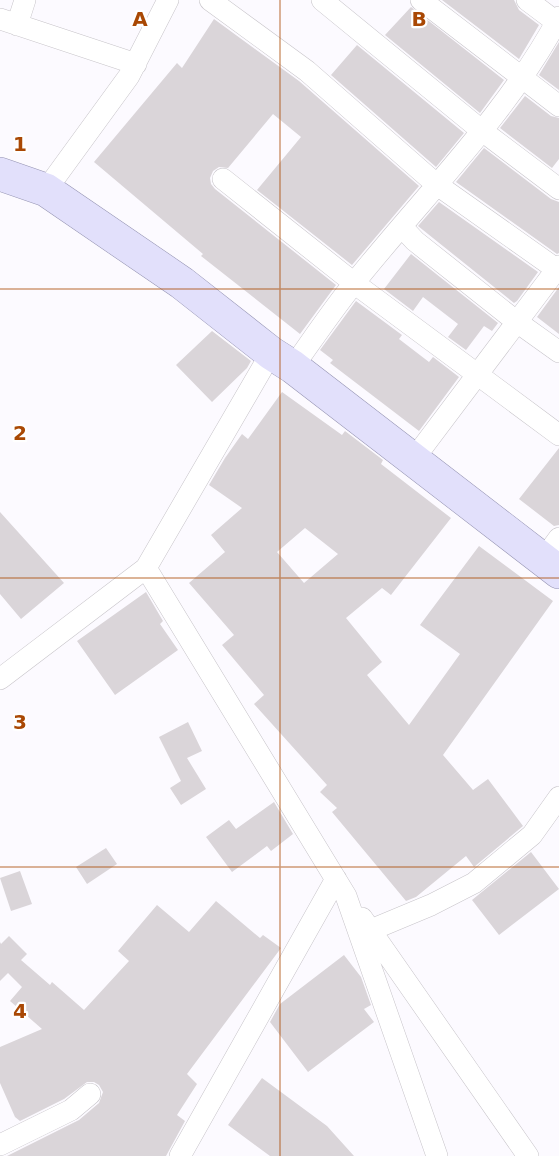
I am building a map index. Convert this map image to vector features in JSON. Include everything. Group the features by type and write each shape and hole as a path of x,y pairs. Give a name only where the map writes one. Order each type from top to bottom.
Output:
{"main road":[{"path":"0,174 46,190 182,283 413,460 554,556"}],"street":[{"path":"25,0 9,22 136,64"},
{"path":"46,190 129,76 168,0"},
{"path":"210,0 307,71 436,184 558,269 413,460"},
{"path":"322,0 481,130 559,189"},
{"path":"421,0 559,106"},
{"path":"0,679 146,568 282,360 354,283 402,227 521,77 558,21 526,0"},
{"path":"223,179 354,283 559,435"},
{"path":"402,227 415,241 517,322 559,352"},
{"path":"146,568 341,887 528,1156"},
{"path":"371,930 431,905 474,883 532,834 559,797"},
{"path":"180,1156 341,887"},
{"path":"341,887 437,1156"},
{"path":"0,1145 71,1110 90,1094"}],"building":[{"path":"442,0 514,0 519,10 539,25 519,59"},
{"path":"411,7 504,80 480,113 385,35"},
{"path":"214,19 299,81 419,186 352,265 257,190 301,137 273,114 228,168 219,167 213,171 210,178 215,189 336,285 300,334 201,256 203,254 94,162 177,63 182,68"},
{"path":"559,42 559,90 539,75"},
{"path":"357,45 464,133 436,167 331,75"},
{"path":"525,96 551,116 559,118 559,159 552,168 500,128"},
{"path":"484,148 551,199 559,202 559,253 557,254 456,182"},
{"path":"439,202 538,272 517,301 514,303 418,226"},
{"path":"411,254 498,323 492,331 484,326 466,350 448,337 458,324 423,297 413,311 384,289"},
{"path":"559,287 559,334 537,317"},
{"path":"356,301 402,335 399,339 429,362 433,357 459,377 419,431 330,363 333,360 320,350"},
{"path":"212,331 251,361 247,368 212,402 176,365"},
{"path":"282,392 342,435 345,431 383,460 381,464 451,518 391,595 382,588 346,618 382,662 367,675 409,725 460,654 420,625 479,546 553,601 443,755 473,790 488,779 523,826 474,867 466,856 416,897 406,901 332,812 337,808 320,792 327,785 254,704 264,695 222,645 234,635 189,583 225,552 211,535 242,508 209,485 242,434 248,439","holes":["305,528 338,554 304,583 277,552"]},
{"path":"559,448 559,525 554,526 519,499"},
{"path":"0,512 64,583 21,619 0,594"},
{"path":"146,592 163,621 160,624 178,650 115,695 77,641"},
{"path":"188,722 202,751 187,758 206,789 181,805 170,788 181,781 159,737"},
{"path":"274,802 293,834 271,851 267,846 232,872 206,837 229,820 236,829"},
{"path":"106,848 117,864 87,884 76,867"},
{"path":"531,852 559,889 499,935 472,900"},
{"path":"20,871 32,904 11,911 0,878"},
{"path":"216,901 260,938 263,935 281,948 187,1074 197,1084 177,1115 185,1121 166,1156 7,1156 79,1120 99,1103 103,1092 99,1085 87,1082 64,1099 20,1121 15,1117 0,1083 0,1047 42,1029 10,1001 22,987 8,973 0,981 0,942 1,944 9,936 27,954 21,960 50,985 52,982 84,1010 129,961 118,951 157,905 189,932"},
{"path":"344,955 361,977 371,1005 364,1009 374,1022 308,1072 270,1022 280,1004"},
{"path":"262,1078 327,1126 354,1156 270,1156 228,1125"}]}
